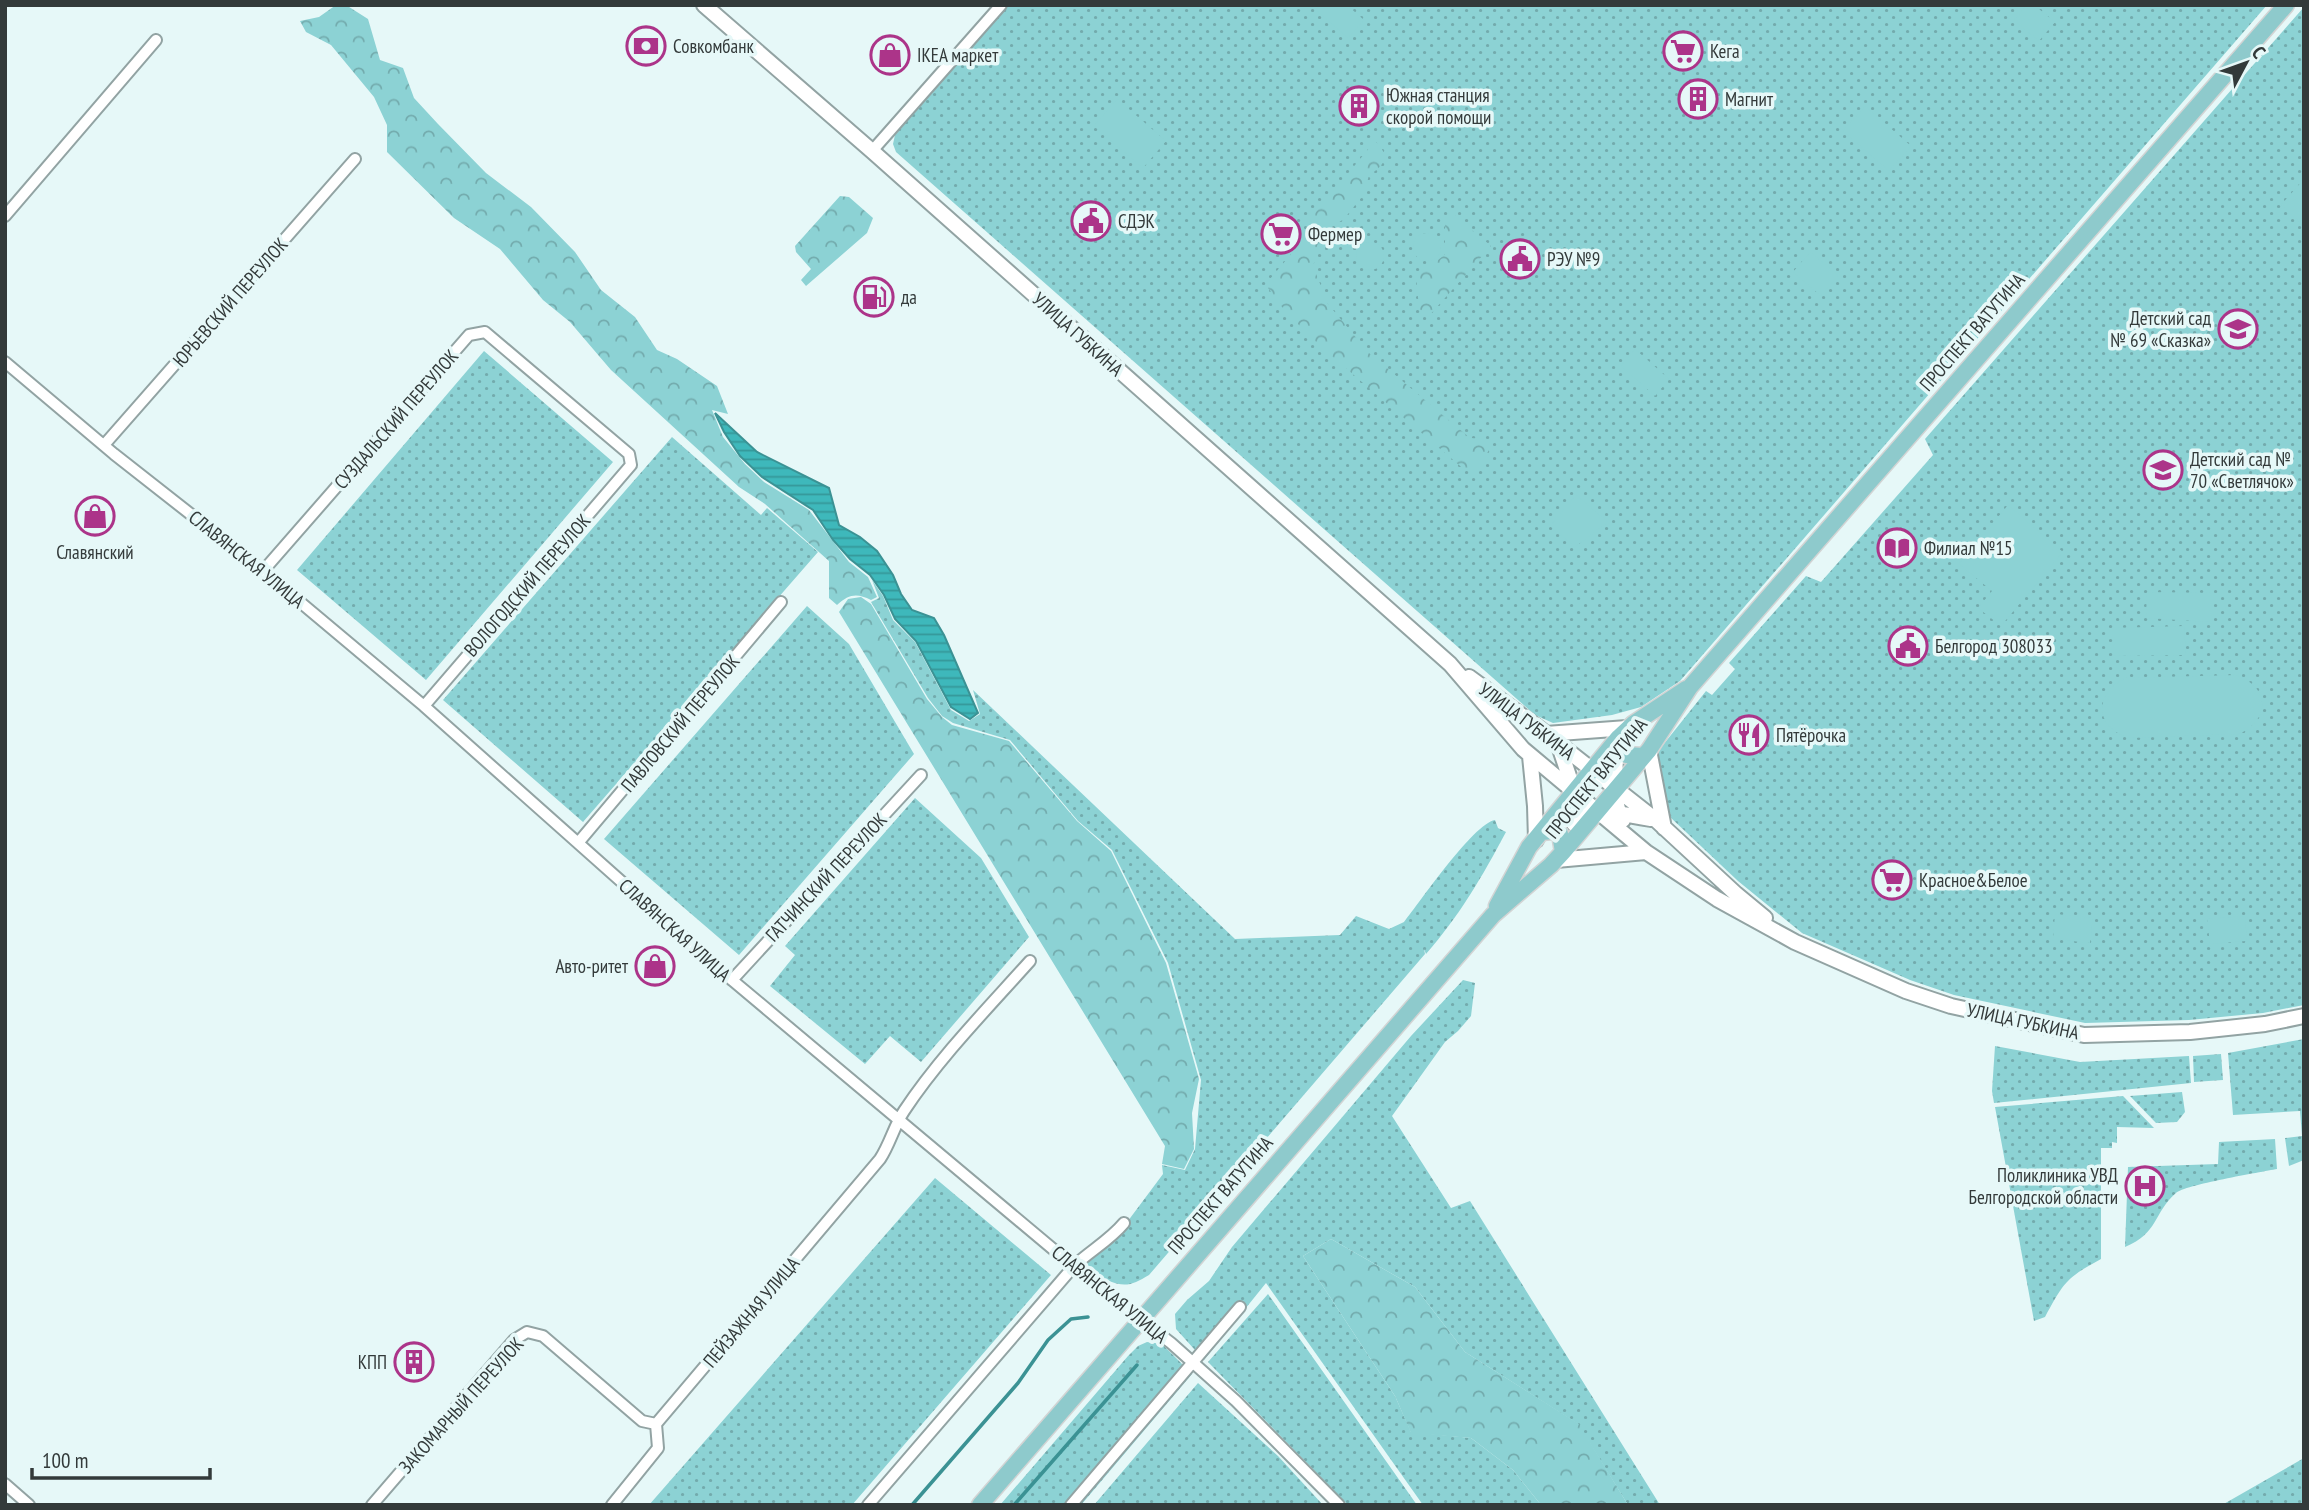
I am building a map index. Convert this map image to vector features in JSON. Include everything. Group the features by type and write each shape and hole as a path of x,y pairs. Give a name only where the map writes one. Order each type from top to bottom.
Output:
{"main road":[{"name":"УЛИЦА ГУБКИНА","path":"704,5 1450,664 1546,734 1660,824 1736,894 1795,942"},
{"name":"ПРОСПЕКТ ВАТУТИНА","path":"1518,883 1559,856 1646,753 1690,687 2286,5"},
{"name":"УЛИЦА ГУБКИНА","path":"1450,664 1535,759 1642,848 1717,899 1795,942 1906,991 1951,1006 2084,1035 2190,1032 2265,1024 2304,1016"},
{"name":"ПРОСПЕКТ ВАТУТИНА","path":"980,1505 1493,915 1518,883 1539,836 1622,733 1690,687"},
{"path":"1546,734 1622,733"},
{"path":"1622,733 1621,749 1626,755 1646,753"},
{"path":"1622,733 1615,768 1618,813 1642,848"},
{"path":"1535,759 1548,761 1555,758 1559,745"},
{"path":"1559,745 1574,792 1575,816 1571,838 1559,856"},
{"path":"1535,759 1567,770 1592,770 1615,768 1646,753"},
{"path":"1646,753 1660,824"},
{"path":"1535,759 1539,836"},
{"path":"1539,836 1575,816 1597,811 1618,813 1660,824"},
{"path":"1642,848 1636,833 1639,826 1660,824"},
{"path":"1539,836 1552,831 1560,834 1559,856"},
{"path":"1559,856 1642,848"}],"street":[{"path":"872,151 1000,5"},
{"path":"5,216 156,40"},
{"name":"ЮРЬЕВСКИЙ ПЕРЕУЛОК","path":"104,445 355,159"},
{"name":"СУЗДАЛЬСКИЙ ПЕРЕУЛОК","path":"263,571 469,335 485,332 629,454 631,465"},
{"name":"СЛАВЯНСКАЯ УЛИЦА","path":"5,362 104,445 263,571 424,706 732,980 1192,1362 1236,1401 1339,1505"},
{"name":"ВОЛОГОДСКИЙ ПЕРЕУЛОК","path":"424,706 631,465"},
{"name":"ПАВЛОВСКИЙ ПЕРЕУЛОК","path":"578,843 781,602"},
{"name":"ГАТЧИНСКИЙ ПЕРЕУЛОК","path":"732,980 921,775"},
{"name":"ПЕЙЗАЖНАЯ УЛИЦА","path":"656,1424 880,1159 900,1119 961,1038 1030,961"},
{"path":"868,1505 1074,1266 1093,1248 1113,1236 1124,1223"},
{"path":"1071,1505 1240,1307"},
{"name":"ЗАКОМАРНЫЙ ПЕРЕУЛОК","path":"372,1505 514,1340 527,1332 542,1336 642,1421 656,1424"},
{"path":"612,1505 658,1448 656,1424"},
{"path":"5,1484 29,1505"}],"green space":[{"path":"336,5 346,5 368,19 380,60 403,68 414,98 486,173 531,207 575,252 601,290 635,317 657,350 677,359 717,386 728,414 712,410 723,437 764,482 809,510 849,562 868,577 877,597 871,600 853,596 837,605 829,598 829,561 765,504 739,487 611,370 570,322 543,300 500,249 454,218 387,152 387,125 374,97 331,45 306,32 300,21 319,17"},
{"path":"1009,5 2267,5 1680,681 1641,707 1612,715 1553,723 1535,715 896,152 893,144 895,135"},
{"path":"1320,5 1347,5 1364,20 1348,38 1316,10"},
{"path":"2027,5 2034,5 2055,22 2039,41 2014,20"},
{"path":"2304,7 2304,1005 2263,1013 2189,1020 2085,1023 1954,995 1910,980 1802,933 1738,881 1670,817 1659,750 1706,691 1712,695 1735,669 1729,663 1806,576 1821,582 1933,455 1925,439"},
{"path":"1117,99 1166,141 1143,168 1094,126"},
{"path":"1865,106 1911,146 1889,171 1843,131"},
{"path":"1375,141 1383,151 1384,160 1379,168 1369,175 1364,194 1344,219 1325,231 1313,266 1328,304 1369,353 1470,438 1485,439 1491,446 1482,462 1466,471 1321,347 1285,311 1268,288 1270,279 1303,240 1311,218"},
{"path":"2304,179 2304,226 2281,205"},
{"path":"840,196 849,197 873,218 867,233 806,286 801,280 811,269 796,252 795,246"},
{"path":"1452,213 1491,246 1429,316 1424,315 1419,308 1416,275 1445,254 1445,224"},
{"path":"1427,233 1437,237 1441,247 1437,257 1427,261 1417,257 1413,247 1417,237"},
{"path":"1370,242 1380,246 1384,256 1380,266 1370,270 1360,266 1356,256 1360,246"},
{"path":"1810,252 1838,275 1821,296 1793,272"},
{"path":"1635,349 1669,379 1655,396 1621,366"},
{"path":"484,351 613,462 426,680 297,570"},
{"path":"672,437 761,515 767,508 818,552 583,822 443,700"},
{"path":"1576,495 1608,522 1575,547 1550,526"},
{"path":"2008,505 2063,552 2001,626 1978,608 1992,591 1959,564"},
{"path":"872,580 883,596 893,620 915,642 951,710 969,721 980,714 973,690 1235,939 1340,935 1356,916 1389,929 1404,922 1461,849 1485,825 1495,820 1498,828 1506,832 1470,895 1426,954 1424,949 1425,954 1149,1275 1134,1283 1105,1283 1082,1264 1116,1237 1163,1174 1162,1165 1185,1170 1195,1149 1201,1080 1168,963 1112,850 1078,821 1010,740 953,723 942,716 928,698 871,602 879,598"},
{"path":"2147,592 2211,593 2211,622 2146,618"},
{"path":"861,597 871,604 927,699 942,717 952,725 1009,741 1077,821 1111,851 1166,963 1199,1079 1192,1113 1194,1149 1184,1169 1162,1164 1165,1146 839,612 848,599"},
{"path":"807,606 849,644 914,754 739,955 604,839"},
{"path":"2184,626 2186,655 2113,656 2113,628"},
{"path":"2236,675 2255,687 2262,703 2257,720 2239,734 2128,738 2117,732 2104,718 2102,709 2108,692 2125,678"},
{"path":"915,798 981,858 1029,937 921,1062 890,1036 865,1064 770,986 795,955 785,946"},
{"path":"2055,914 2093,918 2090,943 2053,939"},
{"path":"2245,916 2247,941 2210,944 2207,919"},
{"path":"1463,980 1475,983 1471,1016 1445,1042 1392,1116 1451,1208 1470,1201 1660,1505 1628,1505 1578,1424 1465,1352 1415,1287 1331,1239 1303,1256 1395,1396 1411,1432 1471,1438 1513,1470 1541,1505 1423,1505 1266,1283 1204,1360 1176,1329 1175,1314 1209,1281 1232,1247 1411,1036"},
{"path":"2304,1039 2304,1160 2289,1166 2285,1138 2302,1136 2300,1111 2233,1115 2228,1053"},
{"path":"1995,1046 2080,1062 2189,1056 2191,1083 1994,1103 1992,1091"},
{"path":"2221,1054 2223,1080 2194,1082 2193,1056"},
{"path":"2182,1092 2185,1112 2177,1122 2156,1123 2130,1096"},
{"path":"2123,1096 2154,1128 2117,1127 2117,1143 2112,1142 2112,1148 2101,1148 2101,1259 2073,1276 2062,1288 2045,1317 2034,1321 1995,1107"},
{"path":"2275,1139 2277,1169 2193,1186 2176,1193 2150,1229 2125,1247 2128,1167 2218,1164 2219,1142"},
{"path":"935,1178 1051,1275 852,1505 649,1505"},
{"path":"1331,1239 1415,1287 1465,1352 1579,1424 1628,1505 1541,1505 1513,1470 1471,1438 1411,1433 1395,1396 1303,1256"},
{"path":"1268,1294 1417,1505 1348,1505 1208,1362"},
{"path":"1147,1342 1162,1344 1192,1374 1081,1505 1000,1505 1128,1356 1138,1346"},
{"path":"1198,1383 1278,1456 1323,1505 1094,1505"},
{"path":"2304,1458 2304,1505 2222,1505"}],"shaded area":[{"path":"715,413 757,452 829,488 839,525 877,551 912,610 934,618 978,713 970,719 951,707 916,641 895,619 884,595 870,575 850,559 833,540 813,510 762,477 740,456"}],"waterway":[{"path":"912,1505 1018,1383 1048,1340 1071,1319 1088,1317"},
{"path":"1014,1505 1137,1365"}],"place":[{"name":"Совкомбанк","path":"646,46"},
{"name":"Кега","path":"1683,51"},
{"name":"IKEA маркет","path":"890,55"},
{"name":"Магнит","path":"1698,99"},
{"name":"Южная станция скорой помощи","path":"1359,106"},
{"name":"СДЭК","path":"1091,221"},
{"name":"Фермер","path":"1281,234"},
{"name":"РЭУ №9","path":"1520,259"},
{"name":"да","path":"874,297"},
{"name":"Детский сад № 69 «Сказка»","path":"2238,329"},
{"name":"Детский сад № 70 «Светлячок»","path":"2163,470"},
{"name":"Славянский","path":"95,516"},
{"name":"Филиал №15","path":"1897,548"},
{"name":"Белгород 308033","path":"1908,646"},
{"name":"Пятёрочка","path":"1749,735"},
{"name":"Красное&Белое","path":"1892,880"},
{"name":"Авто-ритет","path":"655,966"},
{"name":"Поликлиника УВД Белгородской области","path":"2145,1186"},
{"name":"КПП","path":"414,1362"}]}
